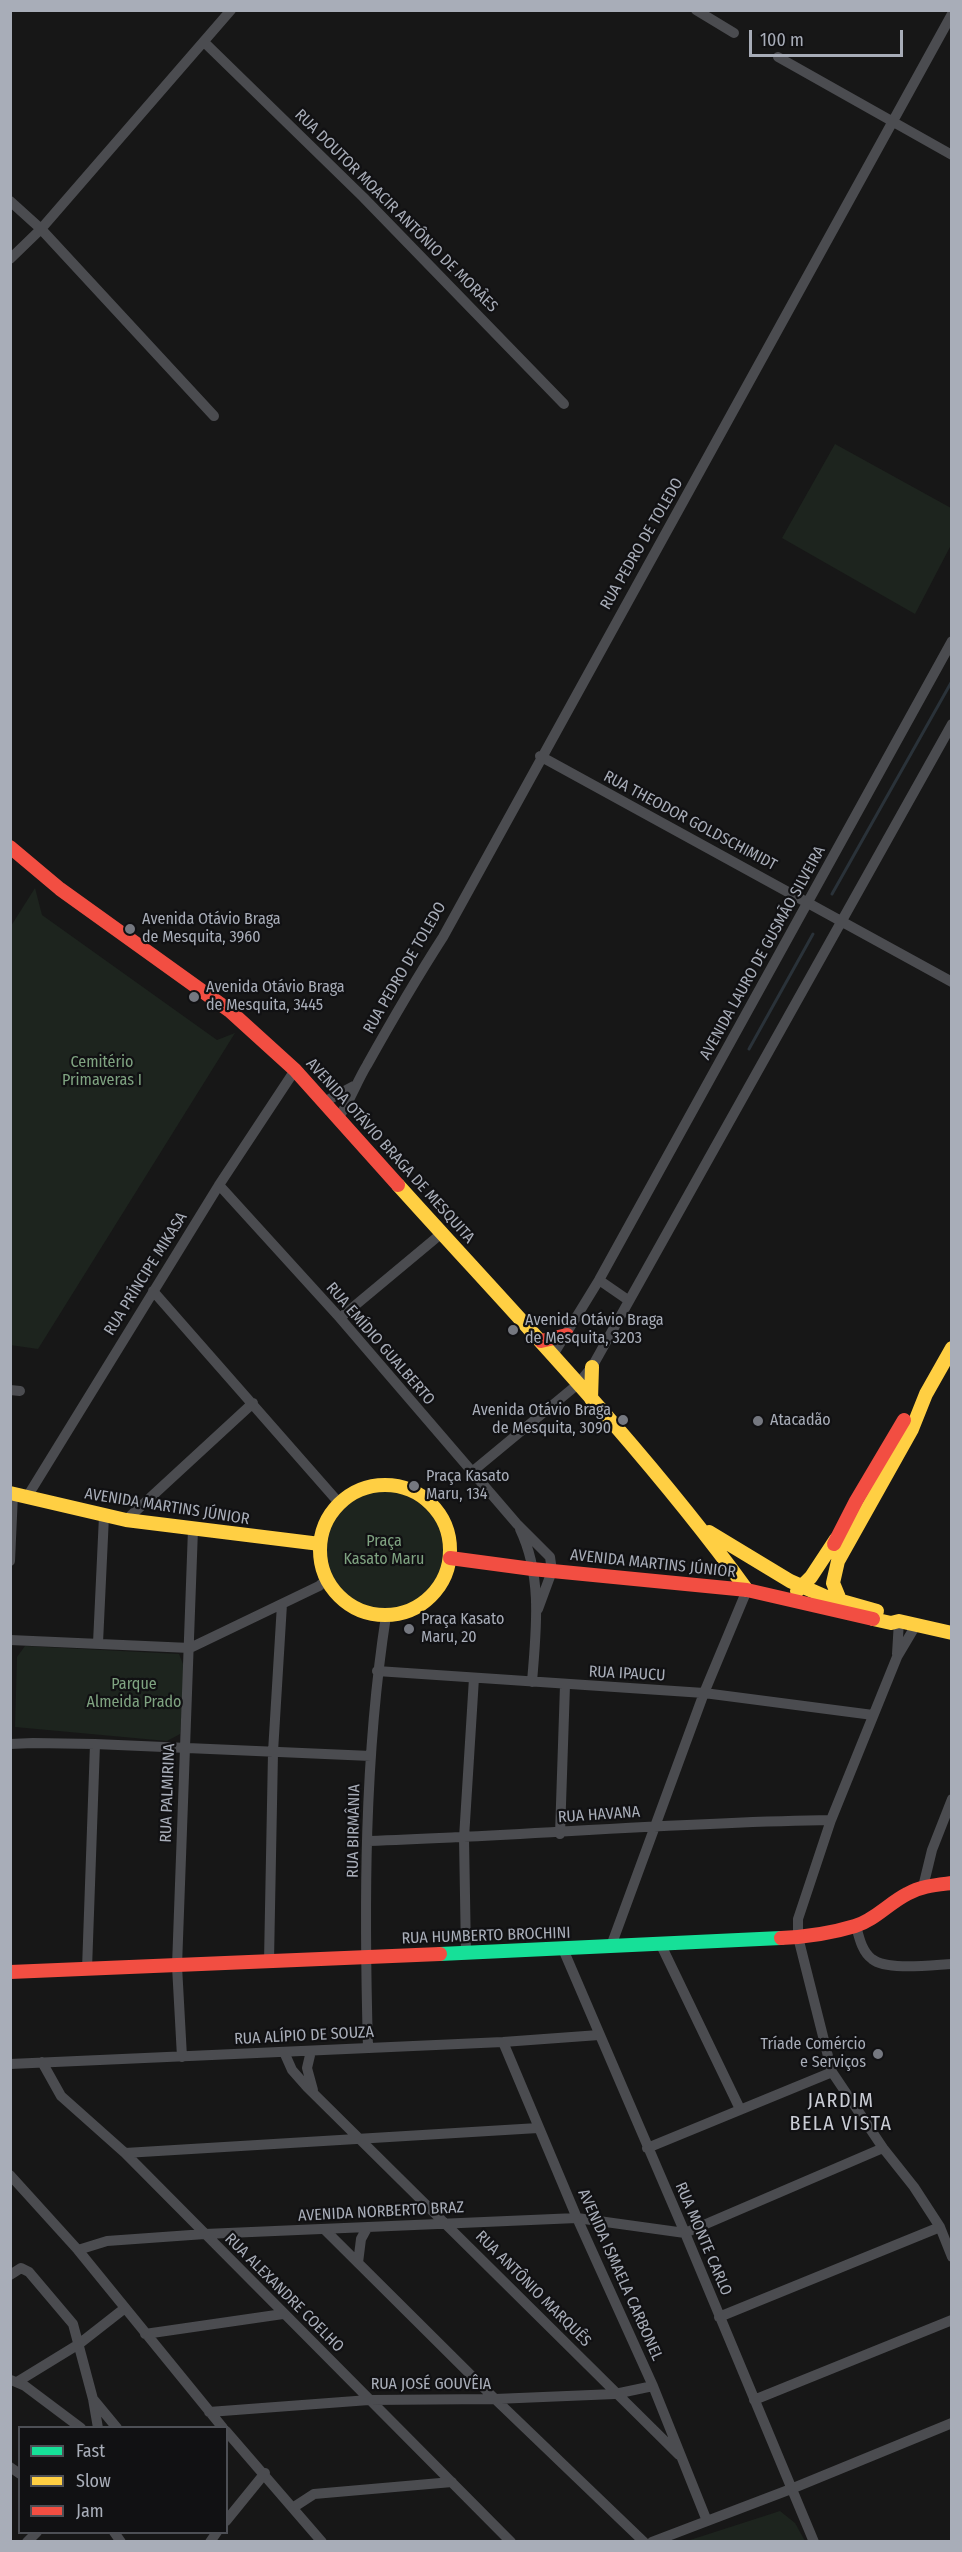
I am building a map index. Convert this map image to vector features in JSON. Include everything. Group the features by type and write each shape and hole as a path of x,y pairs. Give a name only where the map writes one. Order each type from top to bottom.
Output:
{"street":[{"path":"10,259 41,229 231,10"},
{"path":"696,10 734,33"},
{"name":"RUA PEDRO DE TOLEDO","path":"338,1118 347,1105 354,1086 442,937 540,756 698,477 951,14"},
{"name":"RUA DOUTOR MOACIR ANTÔNIO DE MORÂES","path":"204,42 363,196 564,404"},
{"path":"778,57 892,123 951,154"},
{"path":"10,201 41,229 214,416"},
{"name":"AVENIDA LAURO DE GUSMÃO SILVEIRA","path":"553,1355 599,1280 951,641"},
{"path":"473,1471 578,1384 592,1367 951,724"},
{"name":"RUA THEODOR GOLDSCHIMIDT","path":"540,756 951,982"},
{"name":"AVENIDA OTÁVIO BRAGA DE MESQUITA","path":"10,847 60,889 230,1011 296,1070 541,1341 700,1526 747,1590"},
{"name":"RUA PRÍNCIPE MIKASA","path":"17,1495 296,1070"},
{"path":"324,1102 354,1086"},
{"name":"RUA EMÍDIO GUALBERTO","path":"219,1185 339,1318 517,1524 550,1557 552,1571 538,1609"},
{"path":"339,1318 442,1233"},
{"path":"599,1280 628,1300"},
{"path":"153,1291 340,1504"},
{"path":"541,1341 567,1335"},
{"path":"840,1600 833,1582 838,1561 912,1429 926,1394 951,1348"},
{"path":"591,1399 592,1367"},
{"path":"800,1589 815,1572 836,1539 902,1423 926,1394"},
{"path":"126,1520 253,1403"},
{"path":"390,1485 409,1490 426,1500 438,1512 446,1526 450,1542 450,1558 444,1577 434,1594 414,1609 386,1616 356,1609 335,1592 327,1579 320,1558 320,1544 325,1525 340,1504 355,1493 374,1486 390,1485"},
{"path":"10,1561 17,1495"},
{"name":"AVENIDA MARTINS JÚNIOR","path":"17,1495 126,1520 320,1544"},
{"path":"98,1643 104,1516"},
{"name":"RUA EMÍDIO GUALBERTO","path":"517,1524 527,1547 538,1609 532,1682"},
{"name":"AVENIDA OTÁVIO BRAGA DE MESQUITA","path":"700,1526 800,1589"},
{"name":"RUA PALMIRINA","path":"182,2057 177,1966 193,1529"},
{"path":"830,1611 824,1596 826,1565 836,1539"},
{"name":"AVENIDA MARTINS JÚNIOR","path":"450,1558 532,1569 747,1590"},
{"path":"10,1640 190,1648 319,1586 327,1579"},
{"path":"747,1590 767,1587 800,1589 893,1615 899,1621 897,1657"},
{"path":"747,1590 830,1611 891,1623 899,1621 951,1633"},
{"path":"611,1946 704,1693 747,1590"},
{"path":"269,1960 273,1752 282,1604"},
{"name":"RUA BIRMÂNIA","path":"368,2048 366,1957 371,1756 378,1671 386,1616"},
{"path":"916,1625 897,1657 831,1820 798,1919 798,1937 832,2072 940,2227 951,2257"},
{"name":"RUA IPAUCU","path":"378,1671 704,1693 873,1715"},
{"path":"466,1953 464,1838 474,1678"},
{"path":"560,1833 565,1685"},
{"path":"10,1744 95,1744 371,1756"},
{"path":"87,1969 95,1744"},
{"path":"923,1887 932,1850 951,1799"},
{"name":"RUA HAVANA","path":"369,1841 560,1833 654,1826 831,1820"},
{"name":"RUA HUMBERTO BROCHINI","path":"10,1972 661,1945 798,1937 856,1926 877,1915 906,1894 923,1887 951,1883"},
{"path":"856,1926 866,1953 873,1960 884,1965 951,1965"},
{"path":"661,1945 740,2109"},
{"name":"RUA MONTE CARLO","path":"563,1949 647,2148 686,2233 814,2541"},
{"name":"RUA ALÍPIO DE SOUZA","path":"10,2064 503,2042 599,2035"},
{"name":"AVENIDA ISMAELA CARBONEL","path":"503,2042 577,2218 653,2386 707,2521"},
{"path":"311,2051 307,2068 314,2093"},
{"name":"RUA ANTÔNIO MARQUÊS","path":"284,2052 292,2070 358,2138 679,2455"},
{"name":"RUA ALEXANDRE COELHO","path":"42,2062 61,2096 125,2153 511,2541"},
{"path":"647,2148 832,2072"},
{"path":"125,2153 538,2128"},
{"path":"686,2233 883,2148"},
{"path":"10,2175 78,2250 222,2426"},
{"name":"AVENIDA NORBERTO BRAZ","path":"78,2250 107,2241 205,2234 577,2218 686,2233"},
{"path":"719,2317 940,2227"},
{"path":"358,2263 361,2239 367,2228"},
{"path":"325,2230 495,2399 644,2541"},
{"path":"10,2275 21,2268 29,2272 73,2324 98,2426"},
{"path":"80,2426 14,2381 79,2344 125,2308"},
{"path":"145,2334 283,2314"},
{"path":"754,2400 951,2320"},
{"name":"RUA JOSÉ GOUVÊIA","path":"209,2412 369,2400 495,2399 615,2394 653,2386"},
{"path":"93,2399 116,2426"},
{"path":"652,2541 791,2489 951,2423"},
{"path":"228,2433 322,2541"},
{"path":"228,2519 265,2473"},
{"path":"294,2507 314,2494 452,2482"}],"green space":[{"path":"835,444 951,508 951,545 915,614 782,538"},
{"name":"Cemitério Primaveras I","path":"35,888 42,915 217,1040 235,1033 38,1349 10,1345 11,926"},
{"name":"Praça Kasato Maru","path":"385,1486 410,1491 431,1505 445,1526 450,1551 445,1576 431,1597 410,1611 385,1616 360,1611 339,1597 325,1576 320,1551 325,1526 339,1505 360,1491"},
{"name":"Parque Almeida Prado","path":"25,1646 179,1654 185,1669 180,1734 167,1741 15,1727 17,1657"},
{"path":"780,2511 795,2523 805,2541 687,2541"}],"waterway":[{"path":"832,894 952,681"},
{"path":"749,1049 813,934"}],"traffic: fast":[{"path":"440,1954 781,1938"}],"traffic: slow":[{"path":"398,1185 622,1433 747,1590"},
{"path":"840,1600 833,1583 838,1561 912,1429 926,1394 952,1348"},
{"path":"591,1399 592,1367"},
{"path":"385,1485 410,1490 431,1504 445,1525 450,1550 445,1575 431,1596 410,1610 385,1615 360,1610 339,1596 325,1575 320,1550 325,1525 339,1504 360,1490 385,1485"},
{"path":"10,1493 126,1520 320,1544"},
{"path":"709,1532 790,1581 824,1596 877,1611"},
{"path":"797,1591 811,1577 836,1539"},
{"path":"873,1619 891,1623 899,1621 952,1633"}],"traffic: jam":[{"path":"10,847 60,889 230,1011 295,1070 398,1185"},
{"path":"541,1341 567,1335"},
{"path":"834,1544 856,1501 904,1420"},
{"path":"450,1558 532,1569 747,1590 873,1619"},
{"path":"781,1938 837,1931 855,1926 869,1920 912,1891 952,1883"},
{"path":"10,1972 440,1954"}],"place":[{"name":"Avenida Otávio Braga de Mesquita, 3960","path":"130,929"},
{"name":"Avenida Otávio Braga de Mesquita, 3445","path":"194,997"},
{"name":"Avenida Otávio Braga de Mesquita, 3203","path":"513,1330"},
{"name":"Avenida Otávio Braga de Mesquita, 3090","path":"623,1420"},
{"name":"Atacadão","path":"758,1421"},
{"name":"Praça Kasato Maru, 134","path":"414,1486"},
{"name":"Praça Kasato Maru, 20","path":"409,1629"},
{"name":"Tríade Comércio e Serviços","path":"878,2054"}],"district":[{"name":"JARDIM BELA VISTA","path":"841,2112"}]}
